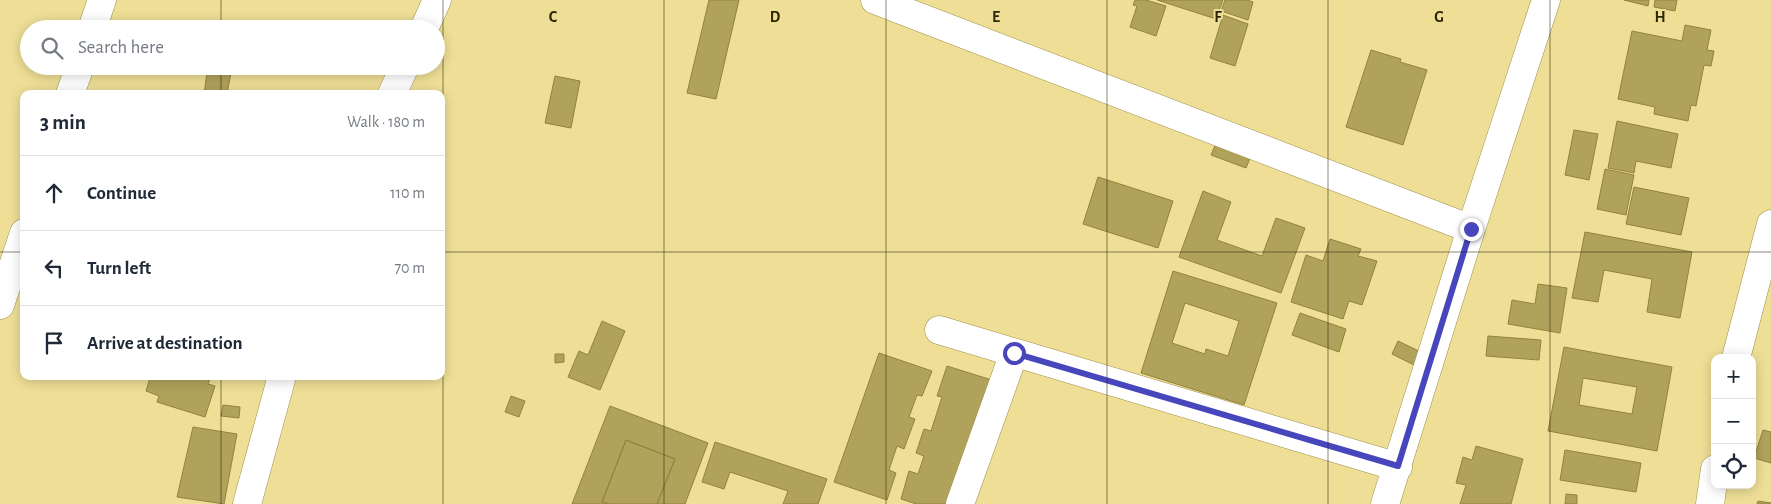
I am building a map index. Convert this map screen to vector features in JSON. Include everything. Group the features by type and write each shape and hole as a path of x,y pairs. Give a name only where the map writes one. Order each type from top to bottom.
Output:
{"street":[{"path":"95,20 102,0"},
{"path":"428,20 437,0"},
{"path":"876,0 1471,229"},
{"path":"1385,504 1471,229 1546,0"},
{"path":"71,90 77,75"},
{"path":"394,90 402,75"},
{"path":"1737,354 1771,224"},
{"path":"0,305 20,245"},
{"path":"939,330 1398,466"},
{"path":"960,504 1014,353"},
{"path":"247,504 281,380"},
{"path":"1710,504 1712,489"}],"building":[{"path":"709,0 739,0 716,99 687,93"},
{"path":"1135,0 1146,0 1166,6 1156,36 1130,27 1137,6 1133,5"},
{"path":"1157,0 1223,0 1216,19"},
{"path":"1225,0 1247,0 1253,2 1248,20 1221,11"},
{"path":"1624,0 1649,0 1648,6"},
{"path":"1655,0 1677,0 1675,11 1654,7"},
{"path":"1223,15 1248,24 1235,66 1210,58"},
{"path":"1685,25 1711,30 1707,50 1714,51 1711,66 1704,65 1696,106 1691,105 1688,121 1654,114 1655,107 1618,99 1632,31 1682,41"},
{"path":"1371,50 1401,59 1400,62 1427,70 1403,145 1346,127"},
{"path":"207,75 231,75 228,90 205,90"},
{"path":"555,76 580,81 571,128 545,123"},
{"path":"1617,121 1678,134 1671,168 1636,161 1634,173 1608,168"},
{"path":"1574,130 1598,134 1589,180 1565,175"},
{"path":"1217,141 1252,154 1246,168 1211,155"},
{"path":"1605,169 1634,175 1626,215 1597,209"},
{"path":"1098,177 1173,201 1158,248 1083,224"},
{"path":"1634,187 1689,198 1681,235 1626,224"},
{"path":"1203,191 1231,202 1217,240 1262,256 1276,218 1305,228 1281,293 1179,257"},
{"path":"1585,232 1692,252 1680,318 1647,312 1652,279 1604,270 1598,302 1572,298"},
{"path":"1330,239 1361,249 1358,256 1377,261 1362,305 1349,301 1343,319 1291,302 1306,255 1323,261"},
{"path":"1173,271 1277,303 1244,405 1141,373","holes":["1185,303 1239,321 1228,356 1206,349 1205,354 1172,343"]},
{"path":"1538,284 1567,288 1560,333 1508,324 1512,300 1535,304"},
{"path":"1300,313 1346,329 1339,352 1292,335"},
{"path":"602,321 625,331 600,390 568,377 579,351 588,355"},
{"path":"1488,336 1541,340 1539,360 1486,356"},
{"path":"1398,341 1423,353 1416,366 1392,354"},
{"path":"1564,347 1672,367 1657,451 1548,431","holes":["1583,378 1637,387 1632,414 1579,405"]},
{"path":"879,353 932,371 922,396 917,395 909,417 915,419 904,449 897,446 889,470 896,473 887,500 834,482"},
{"path":"555,354 564,354 564,362 555,363"},
{"path":"947,366 995,381 954,504 916,504 901,499 909,471 918,474 924,456 916,453 924,429 931,431 942,397 937,396"},
{"path":"149,380 210,380 208,384 215,386 205,417 157,402 159,396 146,391"},
{"path":"511,396 525,401 519,417 505,412"},
{"path":"223,405 240,407 239,418 221,416"},
{"path":"610,406 708,443 685,504 657,504 675,459 626,440 602,502 609,504 572,504"},
{"path":"193,427 237,434 224,504 177,497"},
{"path":"1763,430 1771,432 1771,463 1756,459 1756,452"},
{"path":"626,440 675,459 657,504 609,504 602,502"},
{"path":"715,442 827,479 818,504 783,504 788,491 730,472 724,489 702,482"},
{"path":"1476,446 1523,459 1511,504 1460,504 1466,485 1456,483 1463,457 1472,460"},
{"path":"1565,450 1641,463 1636,492 1560,480"},
{"path":"1566,494 1577,495 1577,504 1565,504"},
{"path":"1758,501 1771,503 1771,504 1757,504"}],"route":[{"path":"1014,353 1398,466 1471,229"}]}
